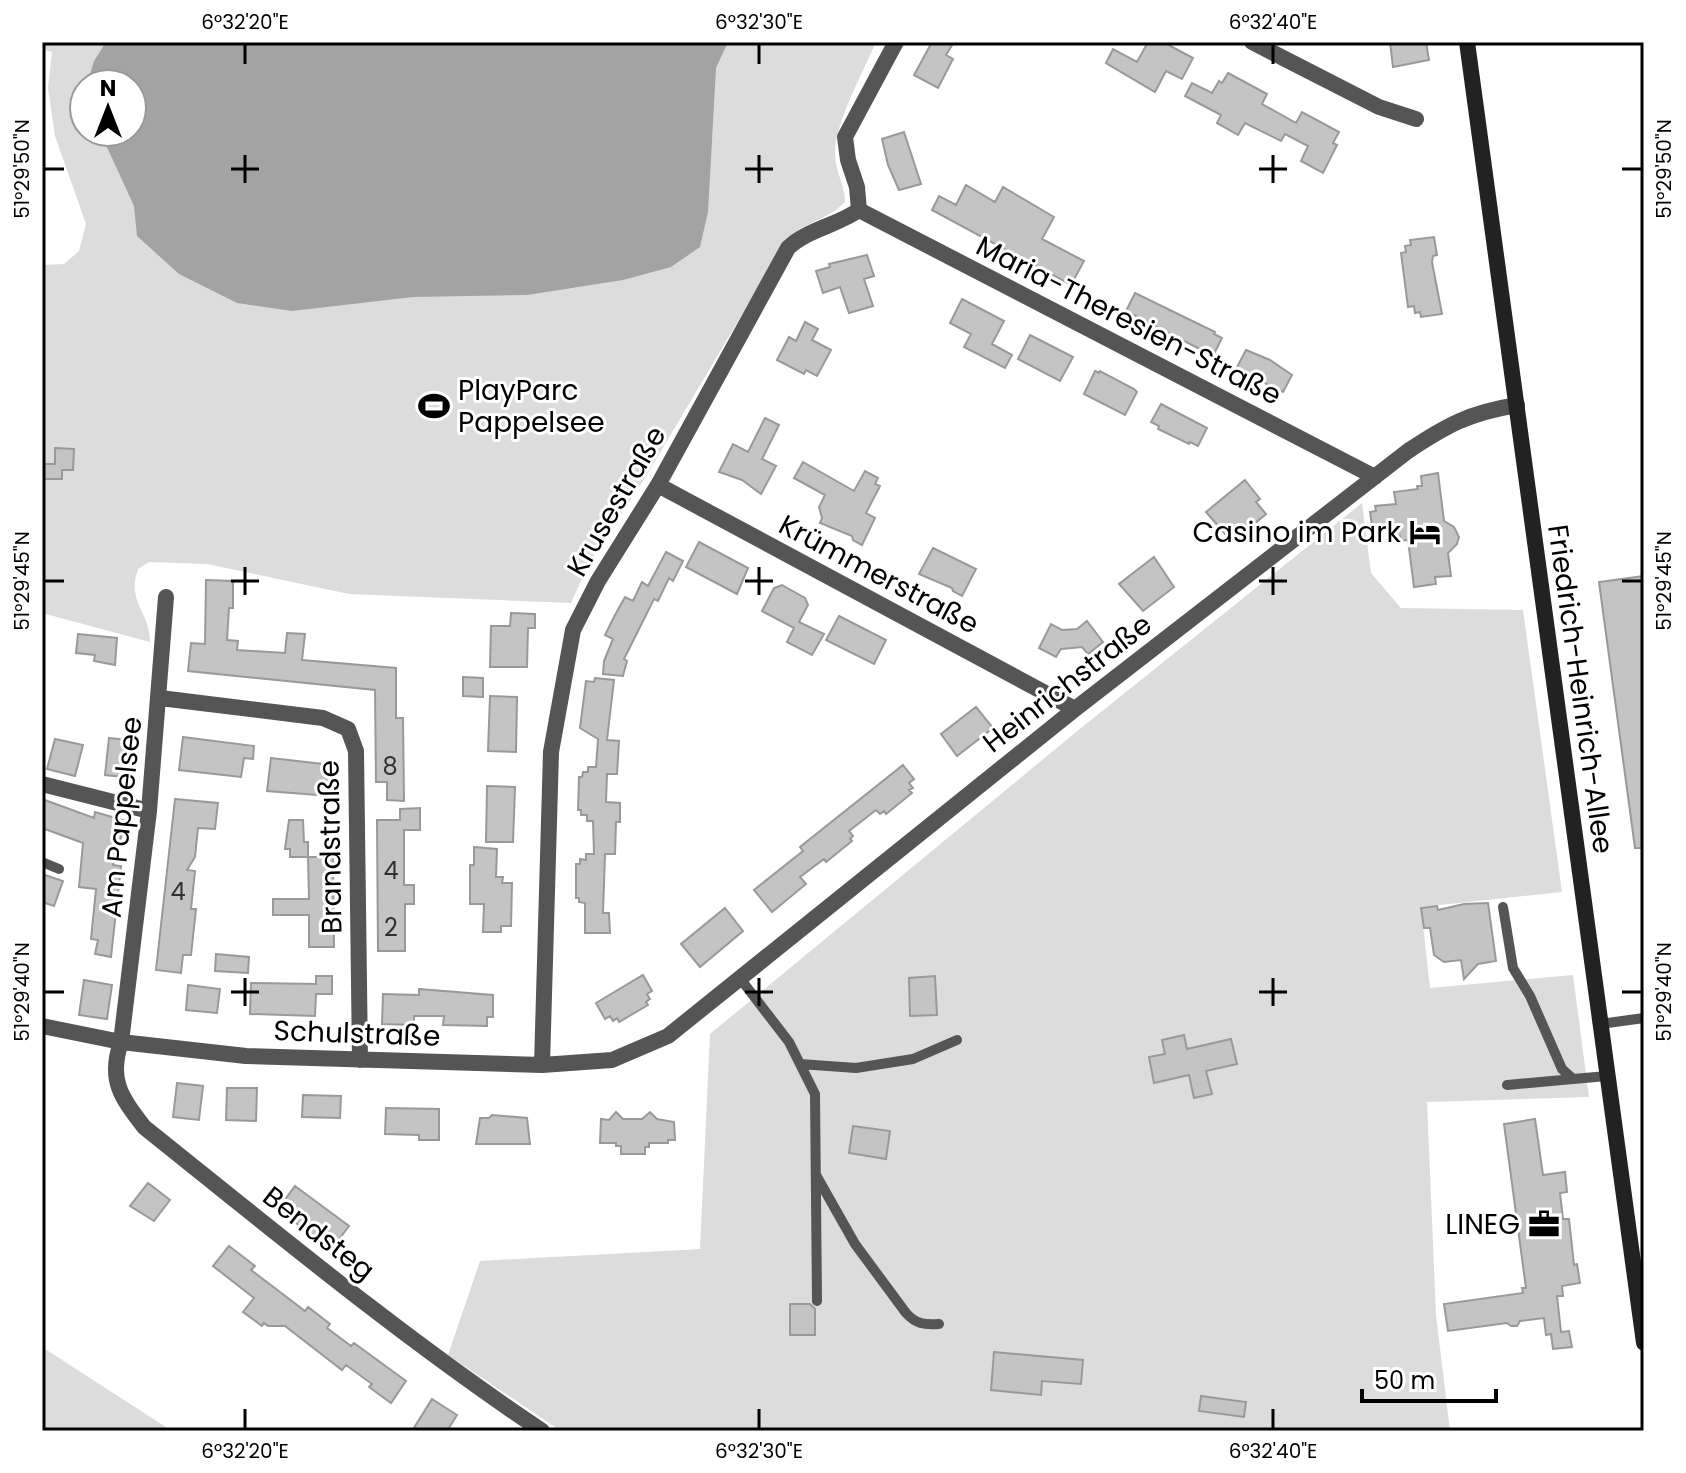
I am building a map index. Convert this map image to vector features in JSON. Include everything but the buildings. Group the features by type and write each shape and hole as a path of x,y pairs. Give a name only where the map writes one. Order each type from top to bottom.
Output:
{"main road":[{"name":"Friedrich-Heinrich-Allee","path":"1467,42 1644,1343"}],"street":[{"path":"859,210 845,137 896,42"},
{"path":"1252,42 1379,107 1416,119"},
{"name":"Maria-Theresien-Straße","path":"859,210 1375,477"},
{"name":"Krusestraße","path":"542,1065 551,752 573,630 598,581 658,485 788,248 801,236 842,221 859,210"},
{"name":"Heinrichstraße","path":"668,1036 1075,709 1375,477 1446,426 1473,414 1517,405"},
{"name":"Krümmerstraße","path":"658,485 1075,709"},
{"name":"Am Pappelsee","path":"121,1042 149,811 166,597"},
{"name":"Brandstraße","path":"160,698 323,718 348,729 356,751 360,1060"},
{"path":"42,784 149,811"},
{"name":"Schulstraße","path":"42,1026 121,1042 246,1056 542,1065 612,1060 668,1036"},
{"name":"Bendsteg","path":"121,1042 114,1061 117,1085 127,1105 144,1127 335,1280 477,1387 542,1431"}],"lane":[{"path":"42,862 59,869"},
{"path":"1503,907 1513,968 1530,996 1562,1069 1573,1079"},
{"path":"739,977 789,1042 815,1094 817,1301"},
{"path":"1600,1024 1644,1018"},
{"path":"800,1064 856,1068 913,1059 957,1040"},
{"path":"1507,1085 1607,1076"},
{"path":"816,1174 855,1244 906,1313 914,1322 939,1324"}],"shaded area":[{"path":"42,42 876,42 844,113 836,142 835,160 845,202 785,242 645,478 590,561 571,603 349,594 207,564 149,562 138,569 135,590 150,642 42,613 42,265 64,264 79,251 86,224 55,136 48,88 52,52 42,49"},
{"path":"106,42 728,42 716,68 708,212 700,247 671,267 623,280 527,295 413,297 292,311 237,303 179,274 137,236 134,206 107,148 148,148 148,68 92,68"},
{"path":"1362,503 1371,573 1401,608 1523,610 1562,892 1421,907 1430,988 1573,975 1589,1097 1427,1102 1436,1315 1450,1431 561,1431 448,1355 480,1261 700,1249 710,1034 1081,728"},
{"path":"42,1347 172,1431 42,1431"}],"place":[{"name":"PlayParc Pappelsee","path":"434,406"},
{"name":"Casino im Park","path":"1425,532"},
{"name":"LINEG","path":"1544,1224"}]}
